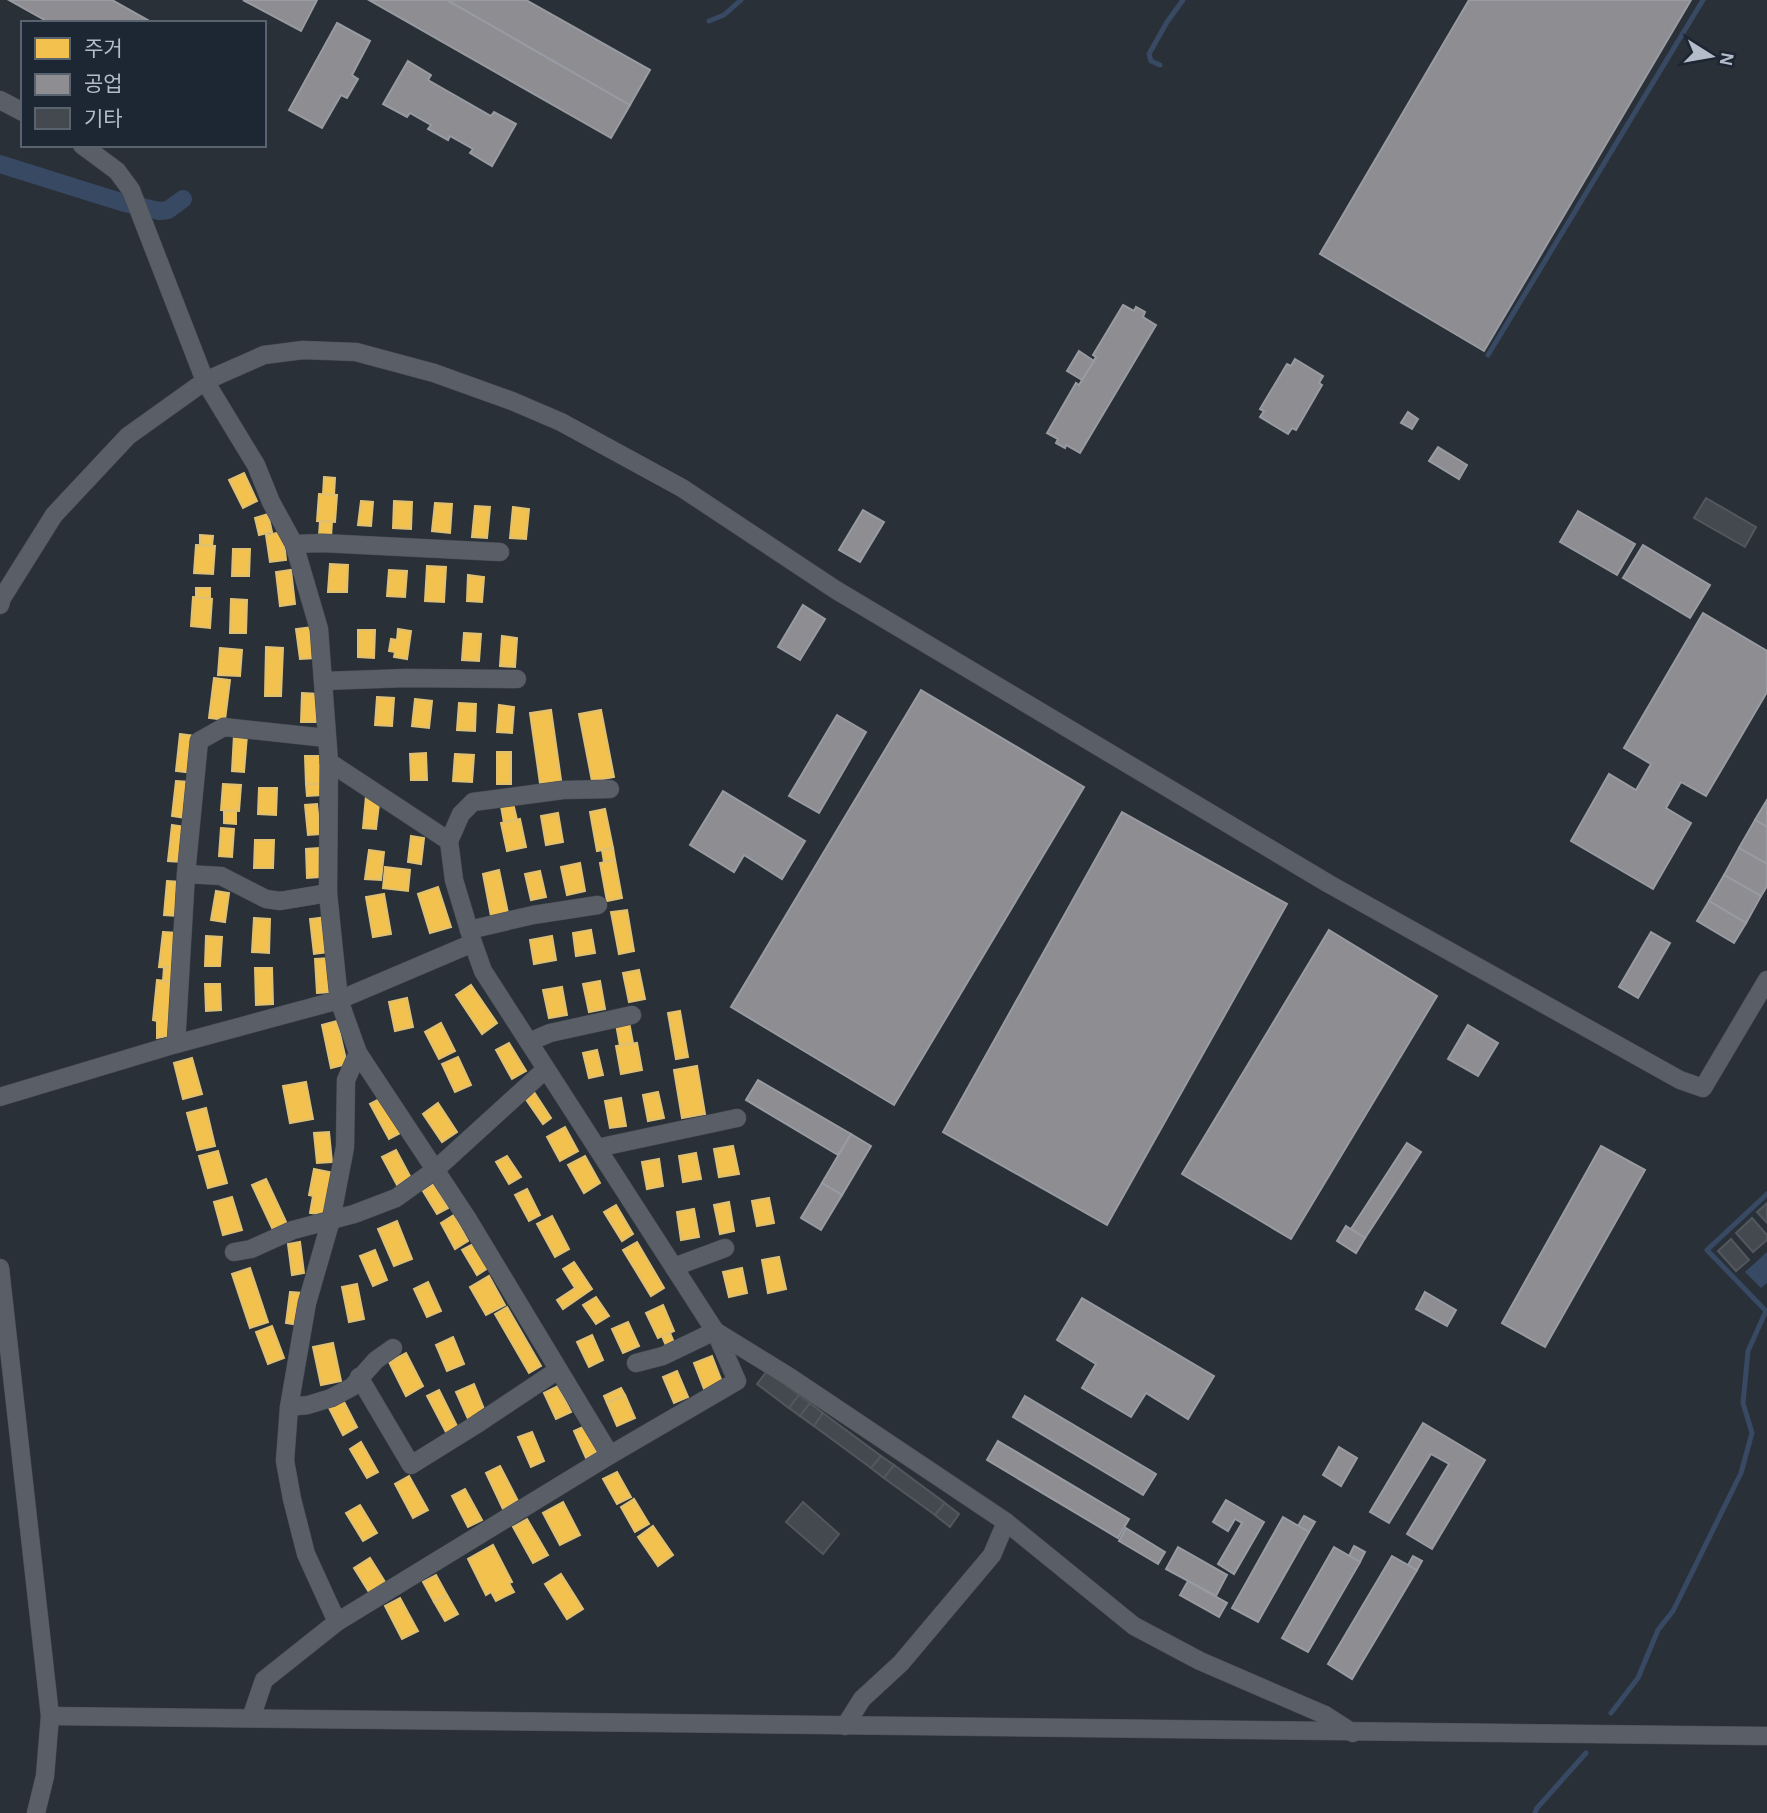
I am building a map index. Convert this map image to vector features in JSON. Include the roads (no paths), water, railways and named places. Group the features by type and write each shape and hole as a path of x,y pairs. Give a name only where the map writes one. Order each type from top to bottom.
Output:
{"street":[{"path":"0,100 21,111"},
{"path":"85,147 117,171 131,190 205,381 256,465 271,502 294,544 319,629 330,762 328,893 339,1000 358,1054 467,1218 610,1454"},
{"path":"0,605 54,515 128,436 205,381 264,355 303,350 356,352 434,373 512,401 561,422 682,488 836,590 1329,884 1680,1080 1703,1087 1767,980"},
{"path":"294,544 500,552"},
{"path":"324,681 406,678 517,679"},
{"path":"176,1044 186,874 199,741 224,727 326,738"},
{"path":"330,762 449,841"},
{"path":"251,1718 264,1680 337,1622 610,1454 737,1381 715,1331 483,971 454,880 449,841 461,814 473,802 564,790 610,789"},
{"path":"186,874 221,876 266,899 280,901 328,893"},
{"path":"0,1097 176,1044 339,1000 471,937 533,915 598,905"},
{"path":"528,1042 550,1033 632,1015"},
{"path":"337,1622 306,1554 285,1461 289,1407 307,1303 331,1220 345,1147 346,1080 358,1054"},
{"path":"234,1252 251,1249 293,1230 396,1198 435,1170 546,1069"},
{"path":"597,1148 737,1118"},
{"path":"674,1267 725,1248"},
{"path":"0,1268 50,1716 46,1776 36,1813"},
{"path":"636,1363 663,1356 715,1331"},
{"path":"715,1331 788,1376 1006,1522 1134,1626 1200,1661 1325,1715 1353,1733"},
{"path":"289,1407 331,1398 352,1387 376,1360 393,1348"},
{"path":"359,1377 411,1465 558,1370"},
{"path":"845,1726 862,1699 901,1663 992,1555 1006,1522"},
{"path":"50,1716 1767,1736"}],"water":[{"path":"1767,1252 1767,1283 1761,1288 1745,1272"}],"waterway":[{"path":"709,21 724,15 741,0"},
{"path":"1160,65 1151,61 1149,54 1183,0"},
{"path":"1488,355 1703,0"},
{"path":"0,164 121,202 159,211 168,210 183,199"},
{"path":"1611,1713 1638,1678 1658,1630 1673,1611 1741,1473 1752,1433 1743,1403 1748,1351 1766,1311 1707,1250 1767,1194"},
{"path":"1535,1813 1586,1753"}]}
